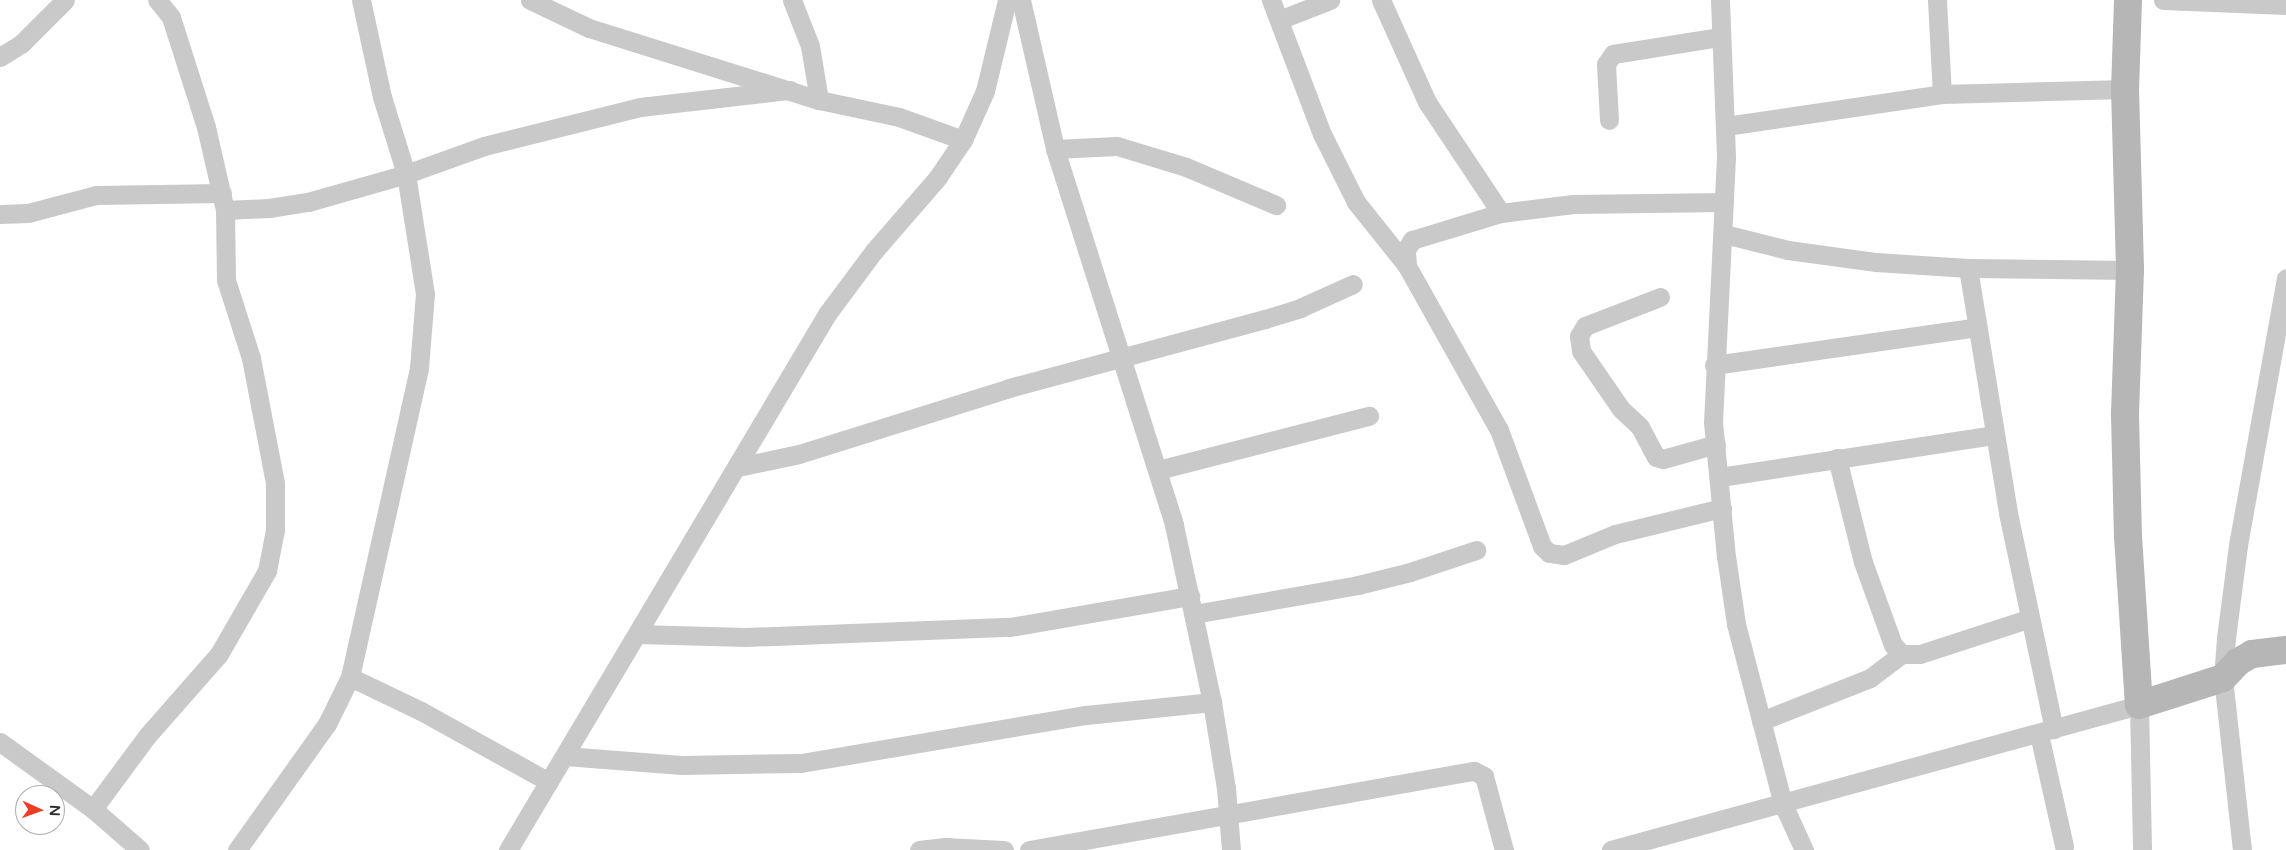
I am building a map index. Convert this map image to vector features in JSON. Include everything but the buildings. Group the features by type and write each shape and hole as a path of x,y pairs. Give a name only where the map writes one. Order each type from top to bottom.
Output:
{"street":[{"path":"0,57 21,44 65,0"},
{"path":"93,809 147,736 219,654 267,571 275,530 275,482 251,358 226,280 224,201 206,127 171,17 157,0"},
{"path":"237,850 327,724 350,677 419,368 425,294 406,174 382,97 361,0"},
{"path":"530,0 589,28 819,100 899,117 963,140"},
{"path":"792,0 810,46 819,100"},
{"path":"508,850 827,314 874,251 938,176 963,140 984,92 1007,0"},
{"path":"1021,0 1055,149 1158,470 1190,596 1212,702 1229,814 1231,850"},
{"path":"1271,0 1322,134 1356,202 1407,266 1500,430 1542,546 1549,553 1564,555 1615,534 1722,508"},
{"path":"1279,20 1330,0"},
{"path":"1383,0 1428,102 1501,212"},
{"path":"1720,0 1720,38 1726,126 1724,234 1714,365 1716,444 1722,508 1736,624 1783,804 1804,850"},
{"path":"1938,0 1942,94"},
{"path":"2128,0 2125,89 2130,270 2125,415 2128,536 2140,705 2142,850"},
{"path":"2163,0 2265,3 2286,6"},
{"path":"1609,120 1606,64 1613,54 1720,38"},
{"path":"1726,126 1942,94 2125,89"},
{"path":"0,214 28,213 96,195 224,201 269,208 308,202 406,174 484,146 640,107 790,90"},
{"path":"1055,149 1117,146 1186,167 1276,205"},
{"path":"1407,266 1406,250 1412,240 1501,212 1573,204 1724,202"},
{"path":"1724,234 1788,250 1876,262 1968,268 2130,270"},
{"path":"1968,268 1995,435 2028,619 2064,846"},
{"path":"2242,850 2223,678 2238,545 2286,278"},
{"path":"738,466 808,451 1009,388 1300,308 1354,284"},
{"path":"1660,297 1585,326 1579,336 1581,350 1622,409 1640,426 1656,457 1663,459 1716,444"},
{"path":"1714,365 1977,327"},
{"path":"1158,470 1369,416"},
{"path":"1720,478 1837,458 1995,435"},
{"path":"1837,458 1863,562 1893,645 1902,654"},
{"path":"1194,614 1358,585 1410,572 1476,550"},
{"path":"638,634 746,637 1010,627 1190,596"},
{"path":"1761,721 1870,678 1902,654 1920,654 2028,619"},
{"path":"1611,850 2140,705 2223,678 2238,662 2252,654 2286,650"},
{"path":"350,677 421,711 549,782"},
{"path":"565,756 682,765 801,763 1086,715 1212,702"},
{"path":"0,742 93,809 140,850"},
{"path":"1029,850 1474,771 1484,776 1504,850"},
{"path":"918,850 945,847 1004,850"}]}
